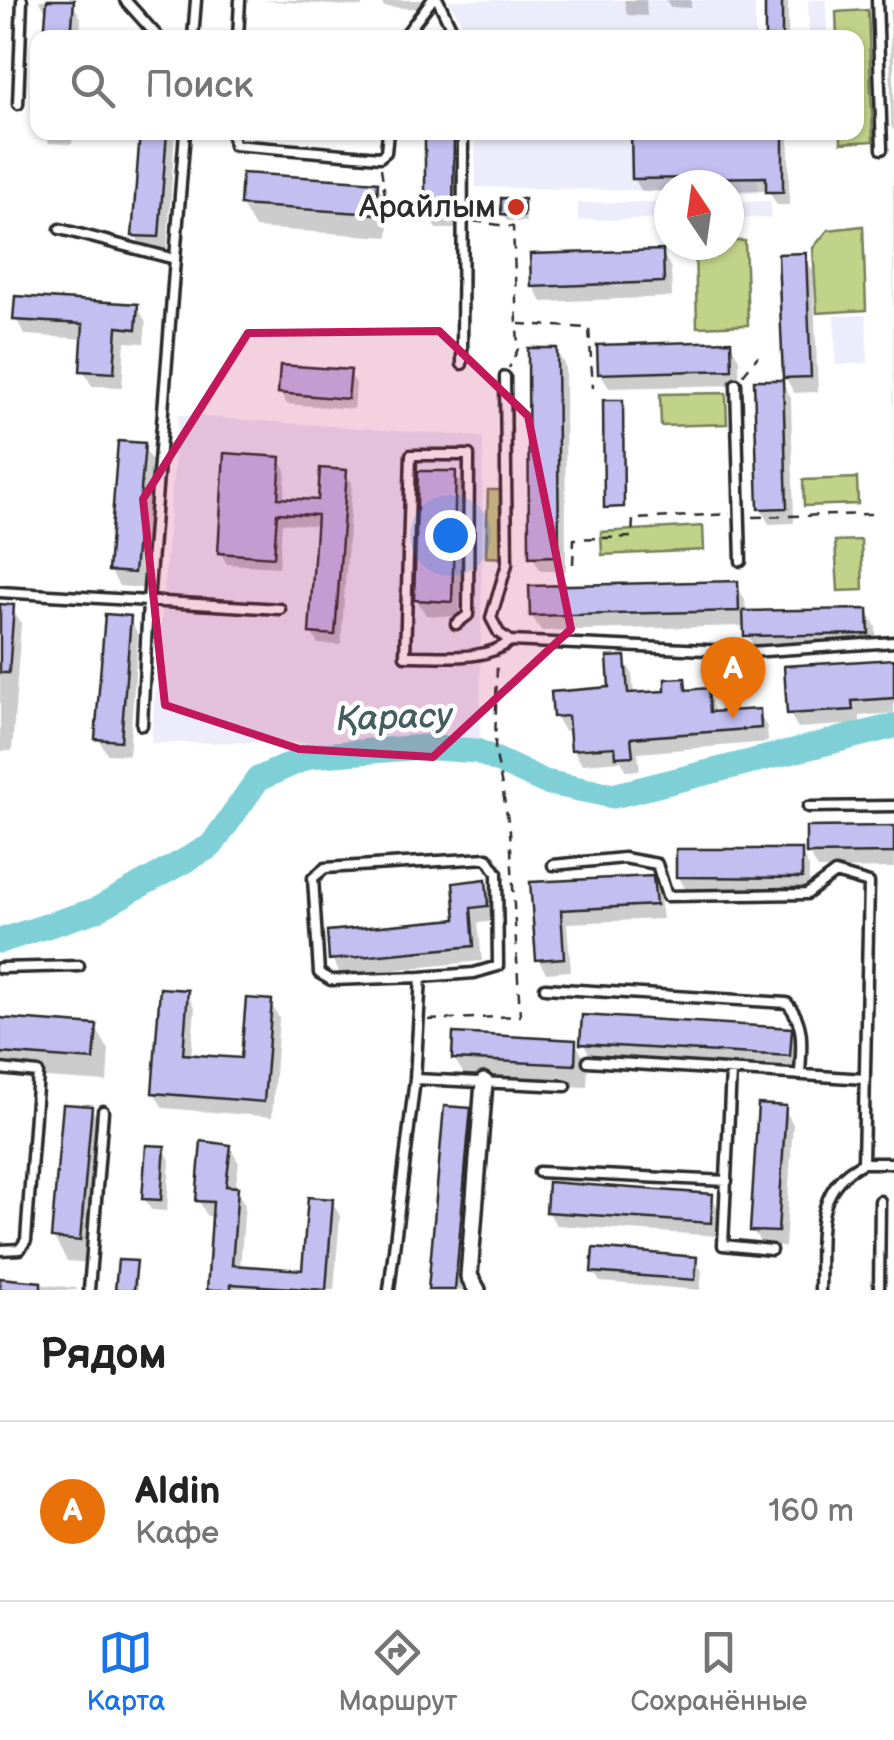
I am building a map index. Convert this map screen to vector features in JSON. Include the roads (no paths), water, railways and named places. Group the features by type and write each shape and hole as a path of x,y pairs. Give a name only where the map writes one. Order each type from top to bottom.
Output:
{"street":[{"path":"477,1290 468,1276 484,1082"}],"lane":[{"path":"18,104 22,0"},
{"path":"126,0 151,30"},
{"path":"194,30 196,0"},
{"path":"238,30 240,0"},
{"path":"410,30 435,0 452,30"},
{"path":"877,0 882,149"},
{"path":"142,725 184,140"},
{"path":"233,140 234,144 380,157 386,152 387,140"},
{"path":"462,364 463,140"},
{"path":"60,229 175,259"},
{"path":"505,376 507,564 491,618 499,634 510,641 750,652 894,642"},
{"path":"736,384 740,561"},
{"path":"456,624 468,615 469,455 411,455 405,656 498,651 510,641"},
{"path":"0,592 280,609"},
{"path":"808,807 894,806"},
{"path":"488,858 497,873 498,966 474,973 421,976 331,980 319,973 313,878 325,868 488,858"},
{"path":"552,865 624,858 657,864 666,896 807,894 834,873 868,883 862,1162"},
{"path":"0,968 79,966"},
{"path":"388,1290 415,1079 421,976"},
{"path":"545,988 787,1003 798,1016 801,1028 800,1075"},
{"path":"588,1062 865,1079"},
{"path":"0,1070 38,1073 26,1240 20,1248 0,1250"},
{"path":"731,1071 723,1245 771,1250"},
{"path":"415,1079 566,1086"},
{"path":"89,1290 103,1111"},
{"path":"820,1290 824,1204 839,1174 862,1162 894,1163"},
{"path":"540,1172 727,1181"},
{"path":"879,1290 880,1201"}],"waterway":[{"name":"Қарасу","path":"0,941 96,910 211,846 258,779 310,756 422,747 477,751 545,782 613,796 894,726"}],"place":[{"name":"Арайлым","path":"516,207"},
{"name":"Aldin","path":"733,719"}]}
